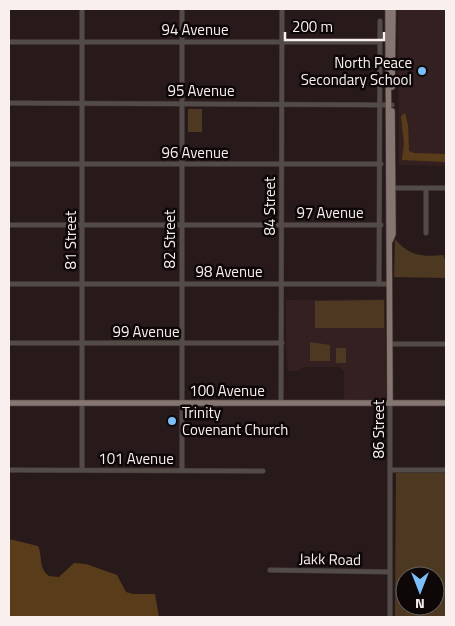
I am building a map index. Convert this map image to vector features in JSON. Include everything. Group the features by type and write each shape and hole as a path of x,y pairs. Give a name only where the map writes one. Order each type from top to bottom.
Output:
{"main road":[{"name":"86 Street","path":"388,9 391,104"},
{"name":"86 Street","path":"390,403 390,241 393,234 391,104 393,9"},
{"name":"100 Avenue","path":"9,403 446,403"}],"street":[{"name":"81 Street","path":"82,9 82,470"},
{"name":"82 Street","path":"182,9 182,470"},
{"name":"84 Street","path":"282,9 282,403"},
{"path":"380,21 380,284"},
{"name":"94 Avenue","path":"9,42 380,42"},
{"name":"95 Avenue","path":"9,103 391,104"},
{"name":"96 Avenue","path":"9,164 381,164"},
{"path":"391,188 446,188"},
{"path":"426,188 426,233"},
{"name":"97 Avenue","path":"9,224 381,225"},
{"name":"98 Avenue","path":"9,284 390,284"},
{"name":"99 Avenue","path":"9,344 282,343"},
{"path":"390,344 446,344"},
{"name":"86 Street","path":"390,403 390,617"},
{"name":"101 Avenue","path":"9,470 264,471"},
{"path":"390,470 446,470"},
{"name":"Jakk Road","path":"270,570 390,572"}],"shaded area":[{"name":"North Peace Secondary School","path":"398,10 446,10 446,166 399,165"},
{"path":"188,109 202,109 202,132 188,132"},
{"path":"405,113 408,125 409,151 414,153 446,154 446,162 402,160 404,144 401,116"},
{"path":"395,239 405,249 416,254 429,256 443,255 446,262 446,278 394,277"},
{"path":"385,299 386,397 383,399 344,400 344,371 339,367 303,367 298,371 288,371 286,300"},
{"path":"384,300 384,328 315,328 315,301"},
{"path":"310,342 330,345 330,361 310,361"},
{"path":"336,348 346,348 346,363 336,363"},
{"path":"396,473 446,473 446,617 395,617 445,616 445,566 395,566"},
{"path":"9,539 38,546 43,569 49,576 59,577 74,563 86,564 117,575 126,592 133,594 155,594 159,617 9,617"}],"place":[{"name":"North Peace Secondary School","path":"422,71"},
{"name":"Trinity Covenant Church","path":"172,421"}]}
